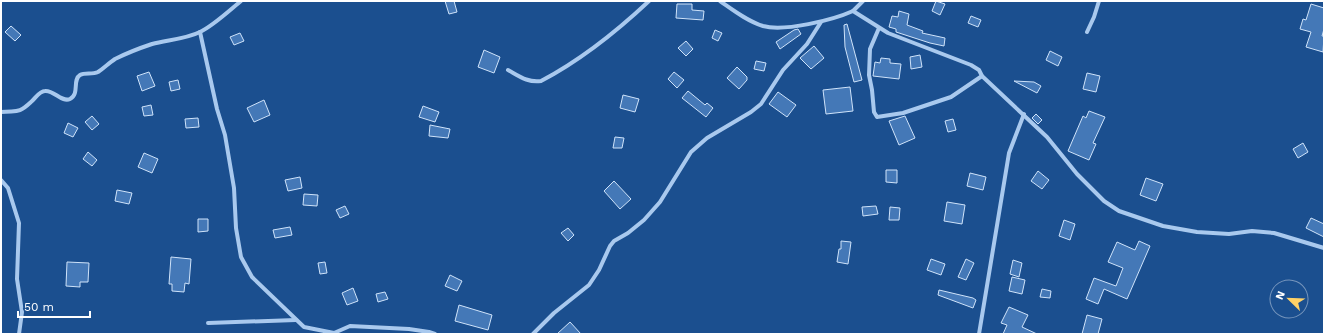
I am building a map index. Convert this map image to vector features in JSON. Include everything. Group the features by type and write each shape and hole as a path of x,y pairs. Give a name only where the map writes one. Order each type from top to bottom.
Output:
{"street":[{"path":"1,112 20,112 44,91 50,92 65,100 70,99 75,95 77,79 80,75 84,73 90,74 98,72 116,59 152,44 200,32 241,1"},
{"path":"508,70 522,78 534,82 541,81 588,53 649,1"},
{"path":"720,1 742,16 764,26 783,27 821,22 843,16 853,11 863,1"},
{"path":"1087,32 1099,1"},
{"path":"853,11 888,33 979,70 982,76 1048,137 1077,174 1104,201 1119,210 1163,226 1184,230 1229,234 1252,231 1274,233 1324,248"},
{"path":"533,334 554,313 589,285 599,270 610,246 614,241 628,233 644,220 660,202 691,152 707,138 751,112 761,104 783,70 807,44 821,22"},
{"path":"879,28 870,49 869,75 874,112 877,117 903,113 951,97 982,76"},
{"path":"200,32 218,109 226,135 234,188 236,228 241,257 252,277 304,327 334,333 350,326 409,329 435,334"},
{"path":"979,334 1009,153 1024,114"},
{"path":"1,180 8,188 18,223 17,279 22,312 19,334"},
{"path":"208,323 296,320"},
{"path":"302,334 304,327"}],"building":[{"path":"445,1 454,1 457,12 449,14"},
{"path":"936,1 945,4 940,15 932,11"},
{"path":"677,4 692,4 692,10 704,11 703,20 676,18"},
{"path":"1311,4 1324,8 1324,29 1322,36 1324,36 1323,52 1306,47 1311,32 1300,29 1303,19 1306,20"},
{"path":"899,11 909,14 907,25 923,31 922,33 945,38 944,46 896,32 896,29 889,27 892,16 898,17"},
{"path":"971,16 981,20 978,27 968,23"},
{"path":"847,24 862,80 854,82 845,47 844,25"},
{"path":"11,26 21,35 15,41 5,32"},
{"path":"798,29 801,34 780,49 776,42"},
{"path":"715,30 722,33 718,41 712,38"},
{"path":"240,33 244,41 234,45 230,37"},
{"path":"686,41 693,49 686,56 678,48"},
{"path":"814,46 824,58 811,69 800,58"},
{"path":"484,50 500,57 494,73 478,67"},
{"path":"1050,51 1062,57 1058,66 1046,60"},
{"path":"920,55 922,67 911,69 910,57"},
{"path":"881,58 890,59 890,63 901,64 899,79 873,76 875,62 880,63"},
{"path":"756,61 766,63 764,71 754,69"},
{"path":"737,67 747,77 747,80 739,89 727,78"},
{"path":"149,72 155,86 142,91 137,76"},
{"path":"674,72 684,80 677,88 668,79"},
{"path":"1087,73 1100,76 1096,92 1083,89"},
{"path":"178,80 180,89 171,91 169,82"},
{"path":"1014,81 1034,82 1041,86 1037,93"},
{"path":"850,87 853,111 826,114 823,90"},
{"path":"688,91 705,105 707,103 713,108 706,117 682,98"},
{"path":"778,92 796,105 787,117 769,104"},
{"path":"623,95 639,99 635,112 620,108"},
{"path":"264,100 270,115 254,122 247,108"},
{"path":"151,105 153,115 144,116 142,107"},
{"path":"423,106 439,112 435,122 419,117"},
{"path":"1089,111 1105,117 1093,143 1096,144 1089,160 1068,151 1083,116 1086,118"},
{"path":"1036,114 1042,120 1038,124 1032,118"},
{"path":"92,116 99,124 92,130 85,122"},
{"path":"905,116 915,138 899,145 889,121"},
{"path":"198,118 199,127 186,128 185,119"},
{"path":"953,119 956,130 948,132 945,121"},
{"path":"68,123 78,128 73,137 64,133"},
{"path":"430,125 450,129 448,138 429,136"},
{"path":"615,137 624,138 622,148 613,148"},
{"path":"1303,143 1308,152 1298,158 1293,149"},
{"path":"88,152 97,160 92,166 83,159"},
{"path":"144,153 158,159 152,173 138,167"},
{"path":"886,170 897,170 897,183 886,182"},
{"path":"1038,171 1049,180 1042,189 1031,181"},
{"path":"970,173 986,177 983,190 967,186"},
{"path":"300,177 302,188 288,191 285,180"},
{"path":"1146,178 1163,184 1156,201 1140,195"},
{"path":"614,181 631,199 620,209 604,191"},
{"path":"117,190 132,193 129,204 115,201"},
{"path":"304,194 318,195 317,206 303,205"},
{"path":"947,202 965,205 962,224 944,221"},
{"path":"345,206 349,214 340,218 336,210"},
{"path":"876,206 878,214 863,216 862,207"},
{"path":"890,207 900,208 899,220 889,220"},
{"path":"1311,218 1324,224 1324,237 1306,228"},
{"path":"198,219 208,219 208,231 198,232"},
{"path":"1064,220 1075,224 1070,240 1059,236"},
{"path":"290,227 292,235 275,238 273,230"},
{"path":"568,228 574,235 568,241 561,233"},
{"path":"841,241 851,242 848,264 837,262 839,249 841,249"},
{"path":"1139,241 1150,246 1127,299 1104,289 1098,304 1086,299 1094,278 1116,286 1123,268 1108,262 1117,242 1135,250"},
{"path":"171,257 191,259 189,284 185,283 184,292 172,291 172,284 169,284"},
{"path":"931,259 945,264 941,275 927,270"},
{"path":"966,259 974,263 966,280 958,277"},
{"path":"1013,260 1022,263 1019,277 1010,274"},
{"path":"67,262 89,263 88,282 80,282 80,287 66,286"},
{"path":"325,262 327,273 320,274 318,263"},
{"path":"450,275 462,281 457,291 445,286"},
{"path":"1012,277 1025,280 1022,294 1009,291"},
{"path":"353,288 358,301 347,305 342,293"},
{"path":"1042,289 1051,291 1050,298 1040,297"},
{"path":"939,290 973,298 976,300 973,308 938,295"},
{"path":"385,292 388,299 378,302 376,294"},
{"path":"459,305 492,315 488,330 455,321"},
{"path":"1009,307 1028,315 1022,327 1037,334 1003,334 1007,325 1001,323"},
{"path":"1087,315 1102,319 1098,334 1082,334"},
{"path":"570,322 581,334 557,334"}]}
